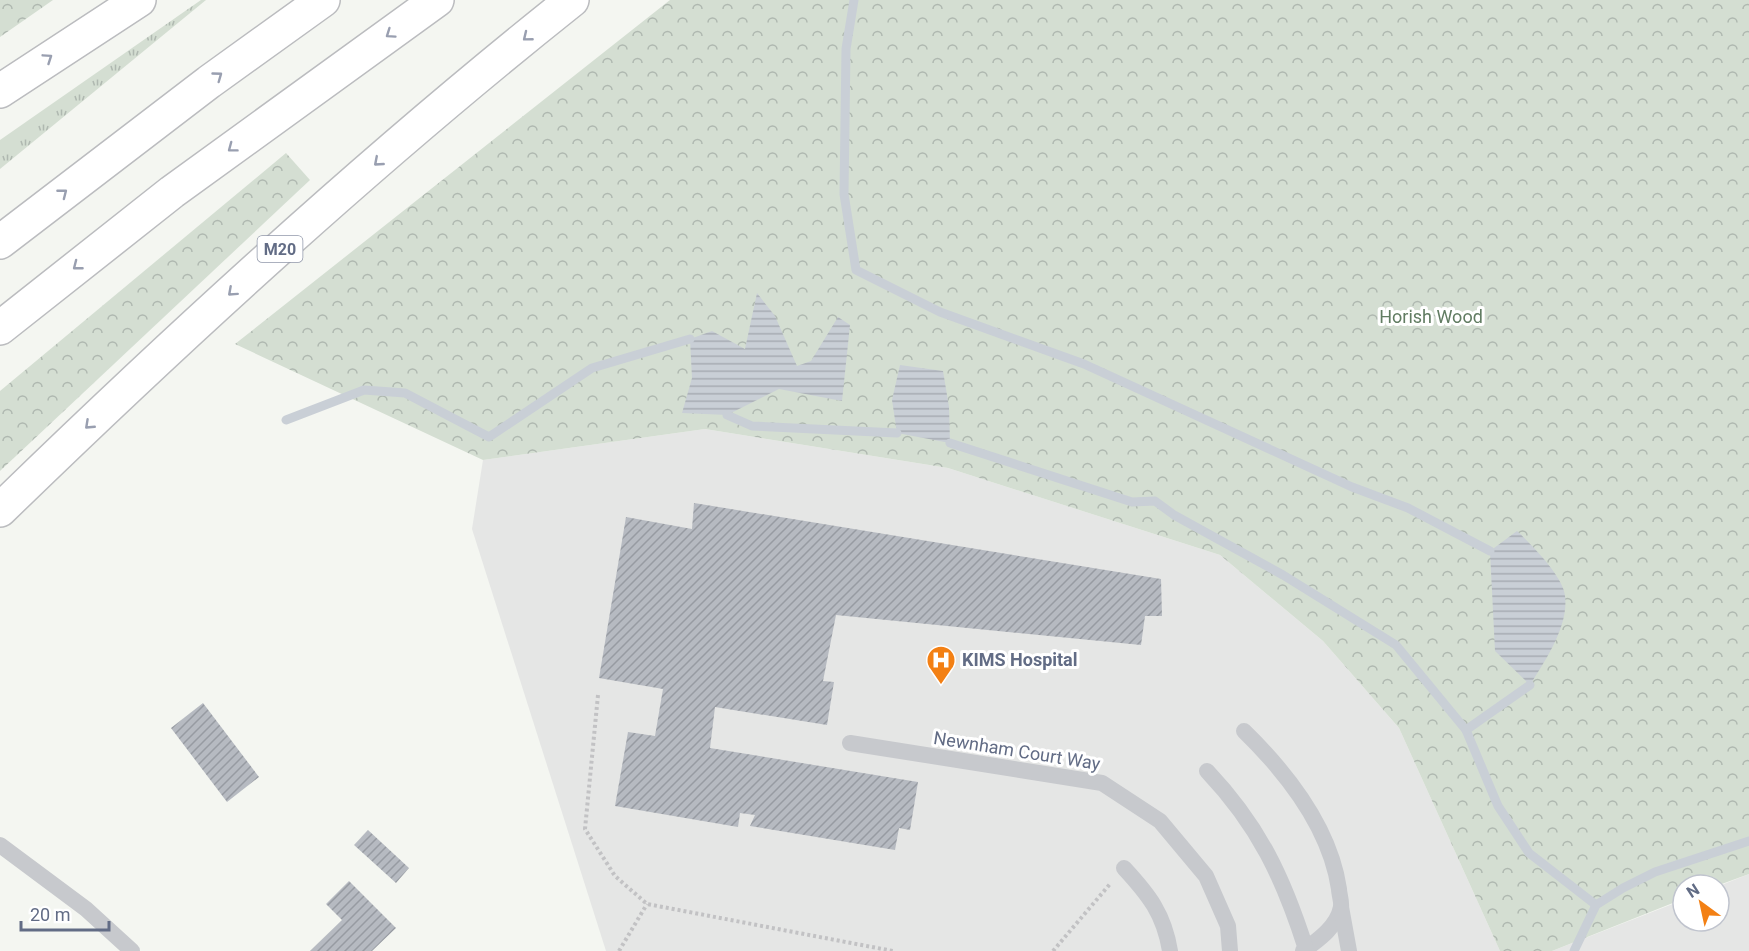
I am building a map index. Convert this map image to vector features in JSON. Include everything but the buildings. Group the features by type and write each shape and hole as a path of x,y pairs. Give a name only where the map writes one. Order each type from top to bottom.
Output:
{"highway":[{"path":"0,91 139,0"},
{"path":"0,242 191,95 323,0"},
{"path":"0,328 172,192 437,0"},
{"name":"M20","path":"0,510 219,304 373,166 572,0"}],"lane":[{"path":"1244,731 1281,769 1323,837 1336,869 1349,951"},
{"name":"Newnham Court Way","path":"850,743 1102,783 1160,821 1206,876 1228,926 1230,951"},
{"path":"1207,771 1237,802 1270,856 1292,904 1305,950 1324,936 1341,907"},
{"path":"0,844 86,909 132,951"},
{"path":"1124,868 1148,895 1166,927 1170,951"}],"path":[{"path":"598,695 585,830 615,876 647,904 894,951"},
{"path":"1053,951 1124,868"},
{"path":"619,951 647,904"}],"shaded area":[{"path":"757,293 775,316 797,366 811,361 838,317 850,325 842,401 779,389 727,415 682,413 692,378 690,339 712,331 745,349"},
{"path":"900,365 943,371 949,407 950,443 897,433 892,400"},
{"name":"KIMS Hospital","path":"705,429 948,468 1220,555 1323,641 1399,728 1500,951 606,951 472,529 483,460"},
{"path":"1517,531 1553,570 1565,596 1560,631 1530,685 1495,651 1490,551"},
{"path":"1749,874 1749,951 1552,951 1671,905 1671,933 1731,933 1731,881"}],"green space":[{"path":"0,0 53,0 0,37"},
{"path":"201,0 206,0 0,169 0,140"},
{"name":"Horish Wood","path":"670,0 1749,0 1749,874 1731,881 1731,873 1671,873 1671,904 1552,951 1500,951 1399,728 1323,641 1220,555 948,468 705,429 483,460 235,344"},
{"path":"286,153 310,180 0,471 0,391"}],"waterway":[{"path":"854,0 846,49 844,194 856,270 940,312 1084,364 1352,487 1408,508 1490,551"},
{"path":"286,420 364,390 405,393 489,437 592,368 690,339"},
{"path":"727,415 752,426 897,433"},
{"path":"950,443 1132,502 1155,501 1174,515 1283,575 1396,645 1466,730 1498,806 1529,853 1596,905"},
{"path":"1466,730 1530,685"},
{"path":"1574,951 1596,905 1623,888 1655,872 1749,841"}],"place":[{"name":"KIMS Hospital","path":"941,686"}]}
